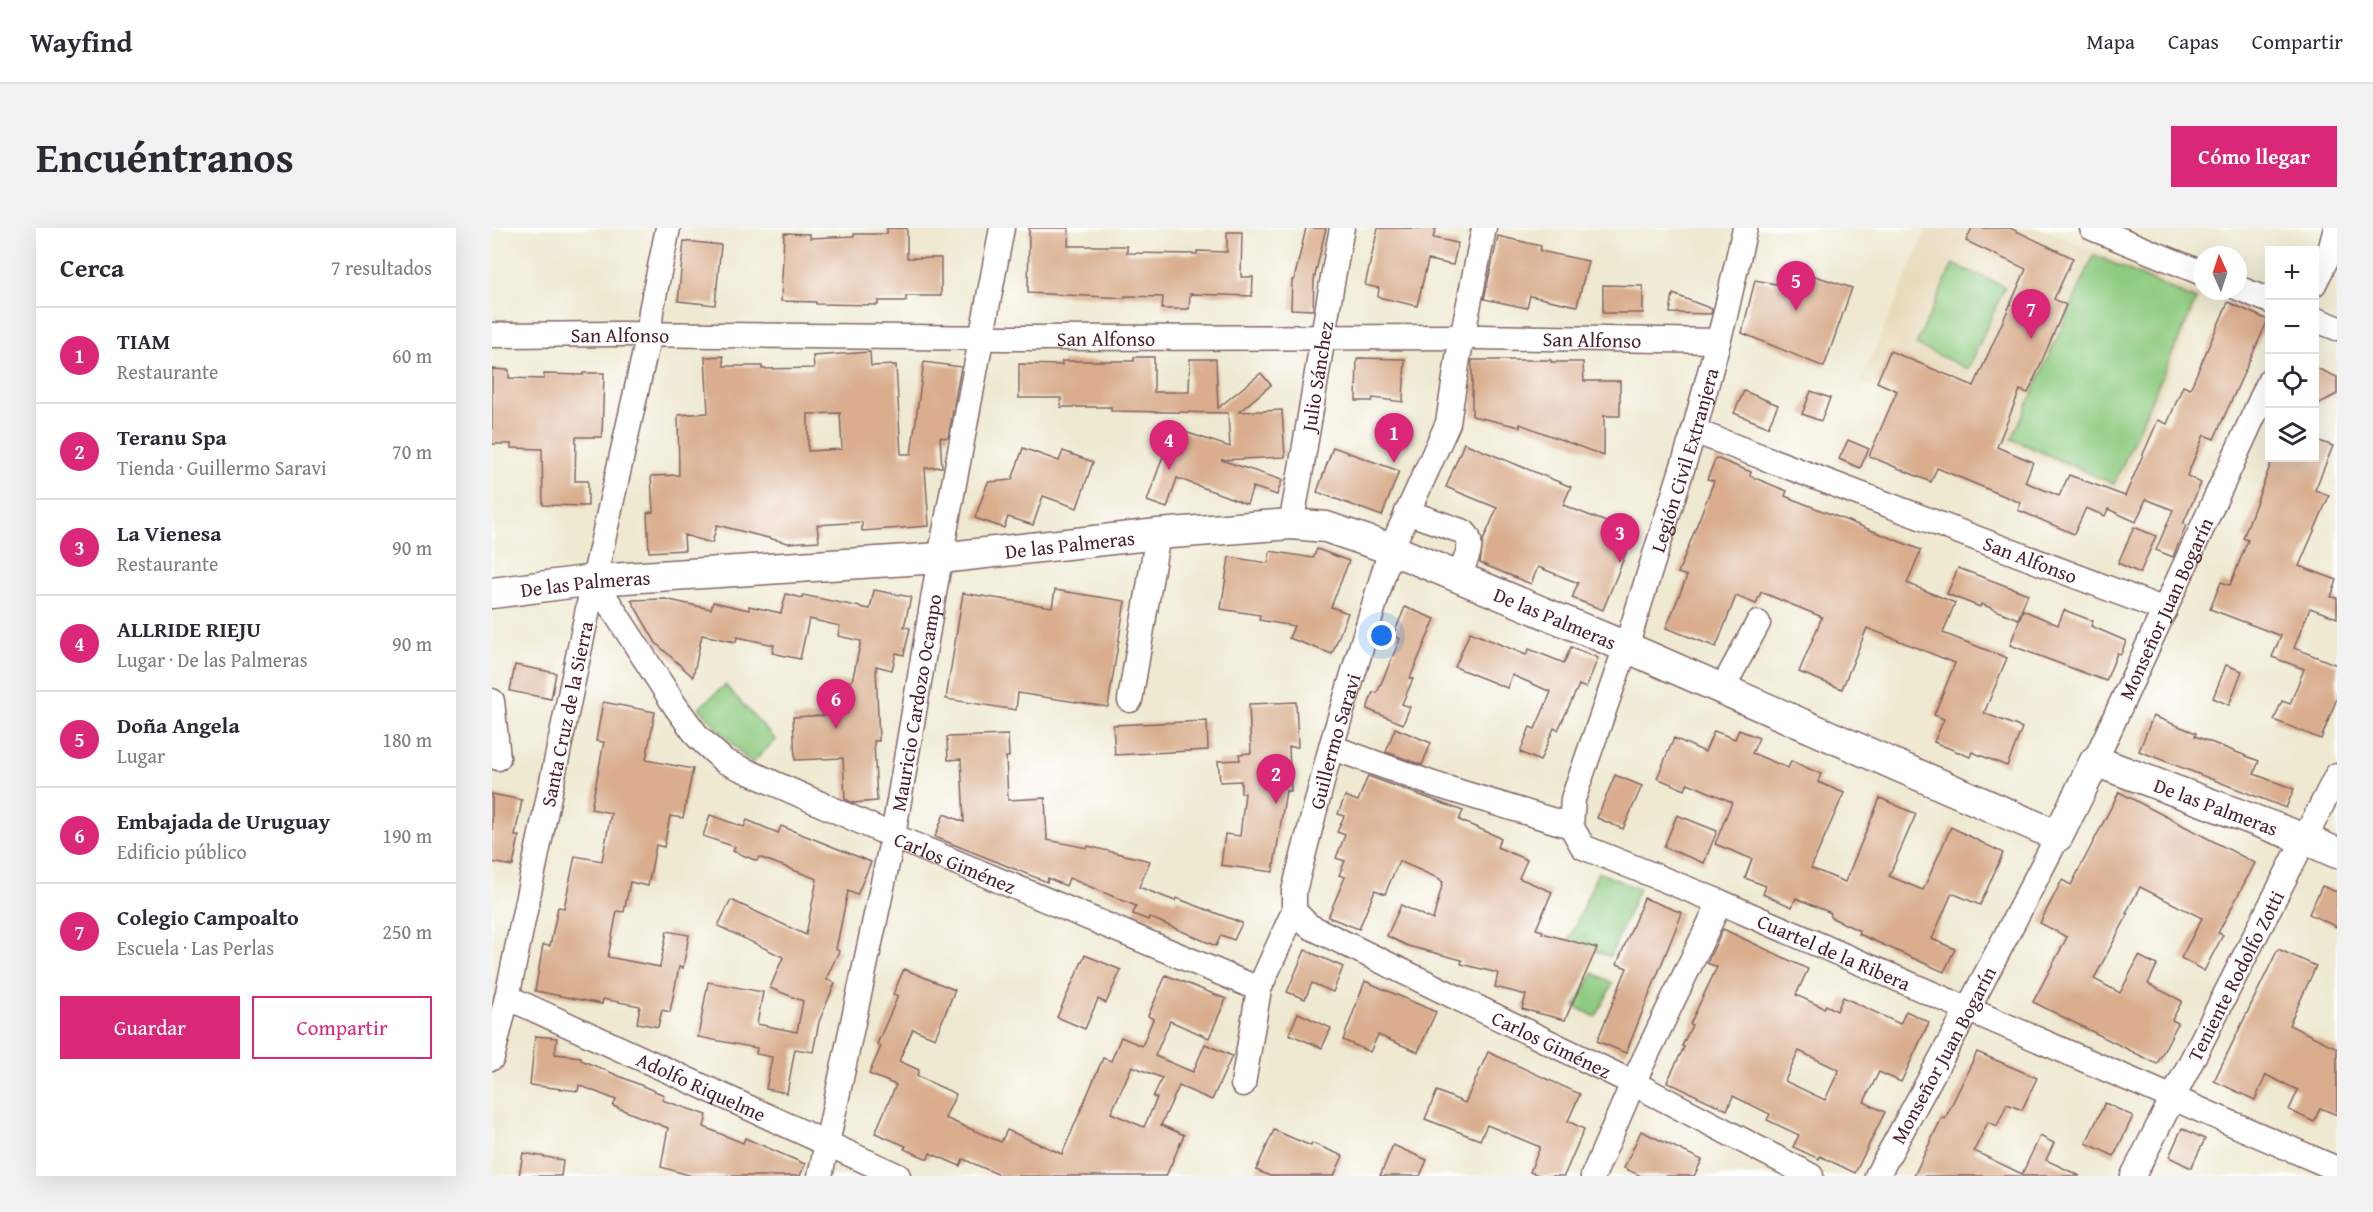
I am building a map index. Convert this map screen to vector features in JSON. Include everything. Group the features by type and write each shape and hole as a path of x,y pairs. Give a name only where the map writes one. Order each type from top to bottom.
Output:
{"main road":[{"name":"De las Palmeras","path":"492,593 594,580 940,558 1158,534 1291,524 1326,527 1390,549 1626,648"},
{"path":"1626,648 2058,836"},
{"name":"De las Palmeras","path":"2095,761 2337,853"},
{"name":"Monseñor Juan Bogarín","path":"2058,836 2095,761"}],"street":[{"name":"Santa Cruz de la Sierra","path":"492,1058 507,997 594,580 650,334 651,311 668,228"},
{"name":"Mauricio Cardozo Ocampo","path":"820,1176 893,836 940,558 1002,228"},
{"name":"Julio Sánchez","path":"1291,524 1342,228"},
{"name":"Guillermo Saravi","path":"1243,1084 1259,989 1294,911 1294,891 1331,747 1390,549 1448,423 1484,228"},
{"name":"Legión Civil Extranjera","path":"1571,825 1573,799 1626,648 1694,431 1745,228"},
{"path":"2092,228 2193,269"},
{"path":"2319,274 2329,254 2336,228"},
{"path":"2247,292 2268,300"},
{"path":"2319,321 2337,328"},
{"name":"San Alfonso","path":"492,335 1462,339 1480,337 1718,341"},
{"name":"Monseñor Juan Bogarín","path":"2095,761 2265,391"},
{"name":"San Alfonso","path":"1694,431 2165,610"},
{"path":"1407,512 1464,532 1470,537 1471,544 1458,578"},
{"path":"1130,700 1158,534"},
{"name":"Carlos Giménez","path":"594,580 676,707 698,737 724,762 893,836 1259,989"},
{"path":"1722,690 1758,623"},
{"path":"492,701 498,758"},
{"path":"1331,747 1465,795 1571,825"},
{"name":"Teniente Rodolfo Zotti","path":"2133,1176 2337,775"},
{"name":"Cuartel de la Ribera","path":"1571,825 1583,847 1720,902 2337,1169"},
{"name":"Monseñor Juan Bogarín","path":"1877,1176 1968,1009 2058,836"},
{"path":"1593,1176 1633,1083 1720,902"},
{"name":"Carlos Giménez","path":"1294,911 1309,926 1633,1083 1811,1176"},
{"name":"Adolfo Riquelme","path":"507,997 898,1176"}],"shaded area":[{"path":"1927,228 2040,228 2193,292 2193,300 2200,300 2119,491 1861,382"}],"green space":[{"path":"2094,255 2196,300 2114,484 2012,439"},
{"path":"1953,264 2005,287 1968,369 1916,345"},
{"path":"725,685 776,740 751,764 699,708"},
{"path":"1598,872 1639,889 1610,957 1569,940"},
{"path":"1593,973 1613,983 1596,1017 1575,1007"}],"building":[{"path":"887,228 907,228 907,258 941,258 941,296 906,296 906,301 878,301 878,305 781,301 784,233 810,234 810,238 854,236 854,234 887,234"},
{"path":"1029,228 1069,228 1068,246 1127,246 1127,253 1227,252 1227,232 1242,232 1241,277 1253,277 1252,296 1190,294 1189,309 1162,309 1163,297 1125,296 1125,298 1028,293"},
{"path":"1306,228 1326,228 1314,280 1313,310 1291,309 1292,280 1294,280"},
{"path":"1378,228 1436,228 1433,238 1458,243 1453,265 1428,260 1417,306 1378,297 1379,288 1365,285"},
{"path":"1972,228 2010,228 2073,258 2054,299 2066,305 2028,393 2020,390 1997,447 2033,462 2025,482 2059,496 2069,475 2125,496 2158,420 2167,424 2183,386 2190,389 2228,302 2265,319 2265,327 2214,439 2204,435 2187,476 2201,483 2183,524 2186,525 2173,557 2156,550 2173,510 2146,499 2136,522 2108,509 2105,516 2086,508 2074,534 2018,510 2021,503 1937,468 1931,482 1869,456 1897,391 1877,382 1890,351 1974,386 2026,269 1966,241"},
{"path":"1498,236 1541,246 1540,251 1588,261 1577,306 1530,296 1527,308 1484,299"},
{"path":"684,241 721,245 715,305 678,301"},
{"path":"1806,273 1852,288 1824,367 1742,333 1755,280 1802,289"},
{"path":"1603,285 1643,286 1643,313 1603,313"},
{"path":"1673,294 1712,309 1711,314 1670,313"},
{"path":"870,352 871,366 896,365 901,454 911,454 924,362 961,367 948,438 940,437 942,467 925,468 929,526 862,531 862,522 817,525 819,541 788,543 717,525 712,543 684,535 685,550 649,552 647,513 653,512 651,476 679,475 678,415 708,413 705,357 723,356 724,366 762,366 762,369 814,368 813,356","holes":["840,413 842,449 808,451 808,414"]},
{"path":"1134,357 1154,357 1154,392 1189,392 1190,359 1216,359 1218,408 1261,373 1271,385 1239,412 1282,410 1285,457 1221,460 1282,480 1277,495 1253,487 1247,504 1177,478 1167,508 1147,501 1173,428 1230,447 1228,413 1111,411 1111,407 1061,407 1061,398 1019,398 1019,364 1062,365 1062,361 1134,361"},
{"path":"1357,358 1405,359 1403,402 1373,398 1372,401 1356,401"},
{"path":"1472,360 1583,362 1584,381 1620,381 1620,416 1604,416 1604,456 1520,424 1520,427 1472,416"},
{"path":"492,369 509,370 509,378 544,379 544,374 604,373 602,437 576,437 575,481 588,481 588,506 543,505 542,449 511,448 511,444 492,444"},
{"path":"2319,369 2337,377 2337,394 2319,403"},
{"path":"1744,391 1778,405 1768,427 1734,413"},
{"path":"1811,391 1830,398 1821,421 1802,414"},
{"path":"1848,440 1869,449 1860,468 1839,459"},
{"path":"2319,441 2333,446 2315,490 2329,496 2299,566 2337,580 2331,597 2337,598 2337,618 2310,608 2294,648 2337,665 2337,698 2321,739 2274,720 2282,701 2290,704 2304,669 2272,657 2281,636 2210,609 2221,582 2230,585 2248,540 2243,538 2272,462 2319,462"},
{"path":"1464,443 1571,487 1563,505 1634,533 1603,610 1572,598 1578,583 1538,567 1531,584 1480,563 1483,541 1497,508 1446,487"},
{"path":"1333,447 1399,471 1382,516 1317,492"},
{"path":"1023,448 1059,461 1063,451 1093,462 1077,508 1043,496 1033,525 1008,517 1004,528 975,518 988,482 1012,480"},
{"path":"1716,458 1751,472 1750,476 1787,491 1785,496 1921,550 1907,583 1955,603 1943,633 2007,658 1984,713 2022,728 2007,766 1972,752 1970,757 1934,742 1944,719 1934,715 1955,663 1867,628 1842,689 1799,672 1822,617 1761,592 1756,604 1736,596 1716,647 1666,628 1687,576 1678,573 1714,481 1707,479"},
{"path":"2134,527 2156,536 2140,573 2118,563"},
{"path":"1317,549 1349,561 1331,607 1348,613 1332,654 1289,638 1294,626 1259,620 1260,615 1221,609 1229,557 1268,563 1270,551 1313,558"},
{"path":"1958,568 2028,594 2018,619 1981,604 1980,607 1947,594"},
{"path":"874,590 911,597 904,627 910,628 904,655 896,653 892,670 876,666 879,741 874,741 877,801 853,803 845,799 843,758 795,760 793,717 829,715 828,682 852,681 861,641 838,636 840,626 809,619 800,659 772,653 774,645 737,637 736,642 702,635 693,677 656,643 631,600 665,599 711,609 713,602 749,610 749,606 781,613 786,594 802,598 803,595 870,609"},
{"path":"1055,590 1125,601 1108,707 1018,693 1016,710 946,699 963,593 1052,607"},
{"path":"1405,607 1435,619 1410,678 1413,679 1402,704 1410,707 1403,724 1367,709 1373,692 1377,693 1400,639 1393,636"},
{"path":"2023,610 2058,625 2064,610 2093,621 2091,626 2126,641 2121,654 2117,653 2106,681 2010,645"},
{"path":"1470,632 1526,655 1529,649 1564,663 1571,647 1598,658 1586,688 1579,685 1558,730 1554,728 1540,761 1520,752 1530,727 1535,729 1551,692 1512,675 1507,688 1455,667"},
{"path":"515,665 556,673 551,699 510,691"},
{"path":"2226,665 2242,671 2229,705 2213,698"},
{"path":"603,702 655,712 646,760 693,769 683,818 670,816 664,847 656,845 648,886 630,882 624,912 617,911 608,957 660,967 667,931 689,935 683,968 679,967 670,1012 662,1010 658,1027 637,1023 640,1006 603,999 602,1004 535,991 543,945 550,946 558,907 564,908 575,856 602,861 611,813 591,809 604,742 596,741"},
{"path":"1296,702 1298,747 1289,747 1291,791 1286,791 1273,872 1221,865 1225,834 1240,836 1245,793 1241,793 1241,781 1220,782 1218,761 1240,760 1239,754 1251,753 1249,704"},
{"path":"2153,716 2196,733 2195,736 2259,761 2254,774 2294,789 2286,808 2139,751"},
{"path":"1207,721 1208,750 1115,755 1113,725"},
{"path":"1395,728 1431,743 1422,765 1386,752"},
{"path":"1739,730 1759,738 1752,753 1788,768 1791,761 1821,774 1818,782 1844,793 1811,868 1845,882 1880,798 1916,814 1889,876 1923,890 1951,827 2003,853 1980,905 1952,893 1932,939 1955,949 1944,972 1859,934 1860,931 1830,917 1831,913 1796,898 1792,907 1763,894 1766,886 1745,878 1752,859 1715,844 1732,802 1688,783 1685,790 1657,778 1674,738 1705,752 1714,731 1735,739"},
{"path":"1008,735 1009,757 1006,757 1008,800 1045,798 1047,840 1087,848 1088,846 1150,861 1139,887 1175,901 1176,898 1242,923 1234,940 1221,935 1216,946 1149,917 1148,920 1133,914 1136,906 1069,878 1066,886 1048,878 1047,882 935,837 944,814 964,822 961,759 948,760 947,737"},
{"path":"1615,775 1642,786 1623,829 1597,818"},
{"path":"1368,776 1463,811 1459,820 1501,838 1497,847 1527,860 1519,878 1552,892 1536,929 1543,931 1542,933 1597,948 1565,1020 1522,1009 1526,995 1495,987 1498,973 1461,964 1462,960 1408,946 1387,936 1401,905 1433,920 1443,882 1399,861 1385,894 1375,890 1359,929 1328,917 1345,877 1339,875 1345,861 1336,858 1345,835 1337,832 1344,816 1338,814 1345,796 1358,801"},
{"path":"2119,792 2255,863 2218,933 2223,935 2204,971 2181,958 2202,918 2140,887 2126,913 2128,914 2094,979 2120,993 2139,956 2157,965 2148,984 2182,1001 2172,1020 2178,1023 2157,1064 2033,1002 2067,937 2040,923 2062,880 2071,885"},
{"path":"492,794 522,800 515,836 519,836 513,866 492,862"},
{"path":"710,815 744,827 747,820 778,833 781,826 871,862 857,895 848,891 836,949 839,951 826,979 835,983 819,1022 813,1052 795,1049 787,1093 766,1089 772,1057 756,1054 757,1048 698,1037 708,982 763,992 757,1024 797,1032 803,1001 770,988 783,957 718,926 731,900 806,935 817,879 759,857 757,861 733,851 735,847 703,836"},
{"path":"1677,815 1717,831 1704,863 1664,847"},
{"path":"2322,886 2337,892 2337,927 2309,914"},
{"path":"1644,898 1682,913 1626,1053 1597,1041 1627,968 1617,964"},
{"path":"1723,929 1808,969 1796,995 1824,1008 1826,1005 1837,1011 1843,997 1900,1024 1906,1011 1929,1022 1901,1082 1879,1072 1864,1102 1885,1112 1855,1173 1820,1156 1819,1159 1793,1147 1799,1135 1767,1120 1770,1114 1733,1096 1727,1110 1667,1082 1684,1047 1682,1046 1692,1025 1690,1024 1717,967 1707,963","holes":["1799,1051 1839,1070 1825,1100 1785,1081"]},
{"path":"2278,949 2316,966 2289,1025 2337,1048 2337,1115 2320,1108 2314,1122 2289,1110 2298,1090 2266,1075 2255,1100 2214,1081"},
{"path":"1305,950 1343,967 1333,992 1312,983 1305,999 1287,992"},
{"path":"1085,955 1121,970 1106,1003 1098,999 1085,1029 1057,1017"},
{"path":"904,969 955,990 935,1038 913,1029 899,1061 919,1070 917,1076 956,1094 945,1118 1001,1142 1007,1130 1062,1154 1103,1058 1111,1061 1121,1037 1142,1046 1153,1019 1148,1016 1166,975 1226,999 1209,1038 1170,1021 1155,1056 1193,1072 1205,1044 1232,1056 1212,1100 1179,1086 1161,1125 1184,1135 1166,1176 1002,1176 963,1159 960,1166 930,1153 928,1159 904,1149 906,1146 875,1133 896,1085 869,1074 881,1046 877,1044 898,996 893,994","holes":["1132,1066 1162,1078 1153,1097 1157,1098 1144,1127 1111,1113"]},
{"path":"1365,981 1436,1012 1418,1052 1378,1035 1370,1052 1343,1040"},
{"path":"1298,1013 1331,1028 1322,1048 1289,1034"},
{"path":"535,1036 557,1038 555,1054 581,1057 581,1060 664,1095 662,1100 707,1115 704,1127 743,1143 745,1138 805,1164 800,1176 692,1176 661,1167 668,1128 613,1106 616,1100 579,1085 578,1091 530,1085"},
{"path":"1488,1052 1580,1094 1568,1121 1584,1129 1564,1176 1541,1176 1530,1172 1540,1147 1487,1125 1480,1140 1425,1119 1437,1091 1465,1103"},
{"path":"1977,1052 2037,1078 2022,1110 2007,1104 1997,1126 1988,1122 1974,1151 2022,1174 2040,1136 2054,1143 2046,1160 2080,1176 1914,1176 1942,1117 1945,1119"},
{"path":"2105,1103 2133,1116 2114,1156 2086,1143"},
{"path":"2182,1128 2205,1139 2191,1168 2169,1157"},
{"path":"1274,1130 1311,1146 1312,1143 1343,1156 1334,1176 1270,1176 1256,1170"},
{"path":"1641,1131 1702,1160 1694,1176 1641,1176 1624,1168"},
{"path":"1393,1145 1427,1160 1420,1176 1380,1176"},
{"path":"523,1153 563,1160 561,1176 519,1176"}],"place":[{"name":"Doña Angela","path":"1796,311"},
{"name":"Colegio Campoalto","path":"2031,339"},
{"name":"TIAM","path":"1394,463"},
{"name":"ALLRIDE RIEJU","path":"1169,470"},
{"name":"La Vienesa","path":"1620,563"},
{"name":"Embajada de Uruguay","path":"836,729"},
{"name":"Teranu Spa","path":"1276,804"}]}
